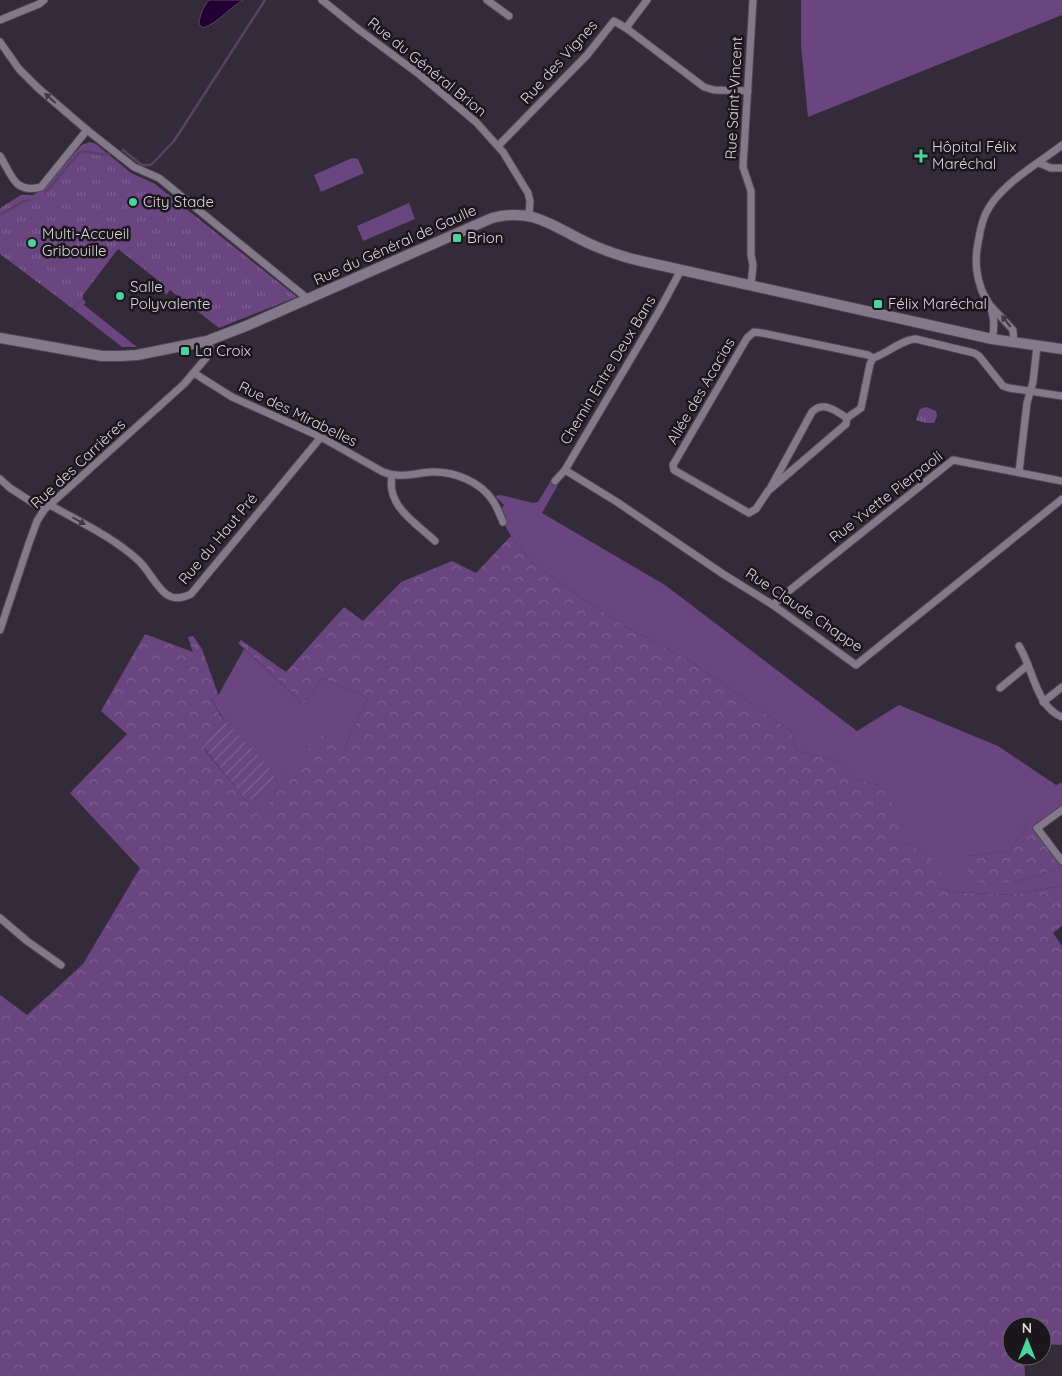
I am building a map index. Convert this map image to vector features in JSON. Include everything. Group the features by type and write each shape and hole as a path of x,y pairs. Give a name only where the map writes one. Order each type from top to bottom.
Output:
{"street":[{"path":"0,20 39,4 44,0"},
{"name":"Rue du Général Brion","path":"322,0 454,102 476,122 498,146 528,193 530,201 529,215"},
{"path":"487,0 509,16"},
{"path":"647,0 626,28 704,87 714,90 748,92"},
{"name":"Rue Saint-Vincent","path":"751,285 753,264 751,255 752,191 743,167 753,0"},
{"name":"Rue des Vignes","path":"498,146 587,55 614,21 626,28"},
{"path":"0,42 19,69 87,130 134,167 159,178 308,299"},
{"path":"0,156 19,186 29,189 41,187 87,130"},
{"path":"1014,343 1013,330 989,304 981,289 977,272 976,253 983,220 995,199 1011,183 1062,145"},
{"path":"1039,163 1052,168 1062,168"},
{"name":"Rue du Général de Gaulle","path":"0,338 102,356 137,355 207,342 492,218 516,214 529,215 542,220 592,245 621,256 992,339 1062,349"},
{"name":"Chemin Entre Deux Bans","path":"555,481 565,470 660,312 681,270"},
{"path":"989,304 994,325 992,339"},
{"name":"Allée des Acacias","path":"768,491 846,424 847,418 861,408 870,364 873,358 868,355 762,333 754,332 747,338 673,468 675,472 749,513 756,509 768,491 812,412 817,407 823,405 847,418"},
{"path":"873,358 907,341 916,340 974,353 979,356 1003,386 1062,396"},
{"name":"Rue des Carrières","path":"0,630 37,521 47,507 178,390 206,358 210,347 207,342"},
{"path":"1019,472 1027,403 1033,382 1037,346"},
{"name":"Rue des Mirabelles","path":"194,373 232,397 321,437 392,476 432,472 459,476 487,493 494,502 502,522"},
{"name":"Rue du Haut Pré","path":"0,479 10,488 108,538 139,561 166,594 173,598 183,598 191,594 321,437"},
{"name":"Rue Yvette Pierpaoli","path":"773,605 953,460 1062,481"},
{"name":"Rue Claude Chappe","path":"565,470 773,605 856,665 1062,499"},
{"path":"392,476 391,492 398,506 436,541"},
{"path":"1019,646 1043,702 1053,714 1062,717"},
{"path":"1000,688 1028,665"},
{"path":"1043,702 1062,687"},
{"path":"1062,810 1037,828 1062,861"},
{"path":"0,918 27,941 61,965"}],"green space":[{"path":"801,0 1062,0 1062,15 808,117 801,45"},
{"path":"90,142 96,144 131,173 155,184 297,297 219,328 192,307 187,312 184,310 188,304 170,290 166,295 159,281 118,249 83,295 83,299 72,308 0,254 0,208 21,195 34,195 82,145"},
{"path":"352,158 358,159 364,173 321,192 314,175"},
{"path":"409,203 415,219 363,241 357,226"},
{"path":"83,299 86,302 84,305 137,347 122,347 72,308"},
{"path":"926,407 936,411 937,416 934,423 916,420 920,409"},
{"path":"552,479 559,483 542,513 665,585 857,731 899,705 998,746 1056,785 1062,782 1062,810 1047,821 1031,819 1009,851 970,856 1015,882 1062,867 1062,886 1010,895 956,892 938,888 927,853 900,841 880,786 855,778 837,761 797,751 791,731 690,661 625,626 583,599 532,562 511,536 503,522 502,508 504,505 495,496 501,495 533,503 538,502"},
{"path":"511,536 532,562 583,599 625,626 690,661 791,731 797,751 837,761 855,778 880,786 902,819 900,841 927,853 941,872 938,888 956,892 1010,895 1062,886 1062,926 1053,933 1062,946 1062,1345 1052,1344 1052,1316 1002,1316 1002,1366 1024,1366 1025,1376 0,1376 0,995 27,1015 83,964 140,868 70,793 127,734 101,711 145,634 193,652 188,637 193,636 202,649 218,694 211,698 220,715 204,749 260,817 287,773 322,734 344,748 368,698 322,678 304,704 238,643 241,640 286,672 344,607 363,621 401,582 452,561 476,573"},
{"path":"244,649 304,704 322,678 368,698 344,748 287,773 260,818 245,799 255,799 277,782 261,760 225,720 211,697 219,694"},
{"path":"220,715 270,768 277,783 255,799 245,799 204,748"},
{"path":"1042,816 1047,821 1037,828 1062,861 1062,867 1015,882 981,884 963,865 970,856 1009,851 1031,819"}],"shaded area":[{"path":"209,0 244,0 203,28 199,24 200,17 203,8"}],"waterway":[{"path":"123,150 142,165 151,165 174,141 265,0"},
{"path":"46,192 79,153 86,151 105,155 109,154"},
{"path":"0,215 22,202 30,200"}],"place":[{"name":"Hôpital Félix Maréchal","path":"921,156"},
{"name":"City Stade","path":"133,202"},
{"name":"Brion","path":"457,238"},
{"name":"Multi-Accueil Gribouille","path":"32,243"},
{"name":"Salle Polyvalente","path":"120,296"},
{"name":"Félix Maréchal","path":"878,304"},
{"name":"La Croix","path":"185,351"}]}
